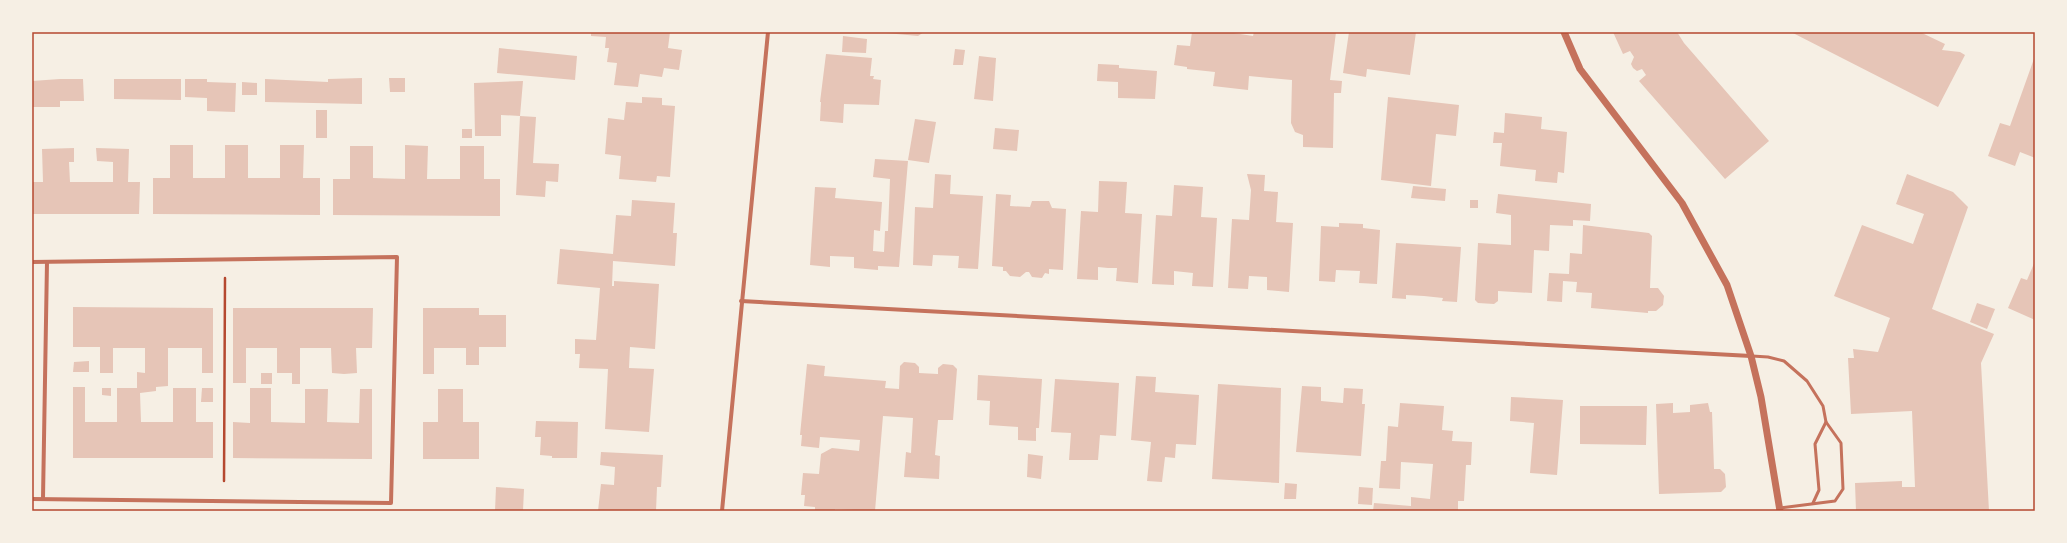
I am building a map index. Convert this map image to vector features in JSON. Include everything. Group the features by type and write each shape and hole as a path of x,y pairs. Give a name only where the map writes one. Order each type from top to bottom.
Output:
{"street":[{"path":"722,511 768,32"},
{"path":"1564,32 1580,69 1682,203 1727,285 1750,356 1761,397 1780,510"},
{"path":"32,262 397,257 391,503 32,499"},
{"path":"43,498 47,262"},
{"path":"741,301 1750,356"}],"lane":[{"path":"1750,356 1768,357 1784,361 1807,381 1823,406 1826,422 1841,443 1843,489 1835,501 1813,503 1780,510"},
{"path":"1813,503 1819,490 1815,444 1826,422"}],"path":[{"path":"224,500 225,260"}],"building":[{"path":"591,32 670,32 668,48 682,50 679,70 664,68 662,77 640,74 638,87 614,85 617,63 607,62 609,48 605,48 606,37 591,36"},
{"path":"875,32 924,32 918,36"},
{"path":"1192,32 1227,32 1253,36 1254,32 1336,32 1330,80 1342,81 1341,93 1334,93 1333,148 1303,147 1303,135 1295,132 1291,123 1292,80 1249,76 1248,90 1213,86 1215,72 1187,69 1187,67 1174,65 1177,45 1190,46"},
{"path":"1349,32 1416,32 1410,75 1367,69 1366,77 1343,73"},
{"path":"1613,32 1677,32 1684,43 1769,141 1725,179 1639,81 1646,75 1642,69 1637,71 1633,68 1631,64 1634,57 1630,51 1623,54"},
{"path":"1791,32 1915,32 1922,33 1945,44 1942,50 1960,52 1965,55 1938,107"},
{"path":"843,36 867,39 866,53 842,52"},
{"path":"499,48 577,56 575,80 497,73"},
{"path":"955,49 965,50 963,65 953,65"},
{"path":"826,54 872,58 870,76 874,76 873,79 881,80 879,105 844,104 843,123 820,121 820,102"},
{"path":"979,56 996,58 993,101 974,99"},
{"path":"2035,56 2035,158 2020,152 2015,166 1988,156 2000,123 2010,126"},
{"path":"1098,64 1119,65 1119,68 1157,71 1155,99 1118,98 1118,82 1097,81"},
{"path":"362,78 362,104 265,102 265,79 328,82 328,79"},
{"path":"389,78 405,78 405,92 390,92"},
{"path":"83,79 84,101 60,101 60,107 32,107 32,81"},
{"path":"114,79 181,79 181,100 114,99"},
{"path":"185,79 207,79 207,82 236,83 235,112 207,111 207,98 185,97"},
{"path":"523,81 520,116 501,115 501,136 475,136 474,83"},
{"path":"242,82 257,83 257,95 242,95"},
{"path":"642,97 662,98 662,105 675,106 670,177 657,176 656,182 619,179 621,156 605,154 608,118 624,120 626,102 642,103"},
{"path":"1388,97 1459,105 1456,136 1436,134 1431,186 1381,180"},
{"path":"316,110 327,110 327,138 316,138"},
{"path":"1505,113 1542,117 1541,129 1567,132 1564,173 1558,172 1557,183 1535,181 1536,170 1500,166 1502,143 1493,143 1494,132 1504,133"},
{"path":"520,116 536,117 533,163 559,164 558,182 546,181 545,197 516,195"},
{"path":"915,119 936,122 929,163 908,160"},
{"path":"995,128 1019,130 1017,151 993,149"},
{"path":"462,129 472,129 472,138 462,138"},
{"path":"170,145 193,145 193,178 225,178 225,145 248,145 248,178 280,178 280,145 304,145 303,178 320,178 320,215 153,214 153,178 170,178"},
{"path":"405,145 428,146 427,179 460,179 460,146 484,146 484,179 500,179 500,216 333,215 333,179 350,179 350,146 373,146 373,178 405,179"},
{"path":"74,148 74,162 69,162 70,182 113,182 113,162 97,161 96,148 129,149 128,182 140,182 139,214 32,214 32,182 43,182 42,149"},
{"path":"875,159 908,161 899,267 878,266 878,270 854,268 854,257 830,256 830,267 810,265 815,187 836,188 835,198 882,202 880,231 874,230 873,251 884,252 885,231 888,231 890,179 873,177"},
{"path":"935,174 951,175 950,194 983,196 978,269 958,268 959,256 933,255 932,266 913,265 915,207 933,208"},
{"path":"1247,174 1265,175 1264,191 1278,192 1276,222 1293,223 1289,292 1267,290 1267,277 1249,276 1248,289 1228,288 1232,219 1249,220 1251,190"},
{"path":"1907,174 1953,192 1968,207 1932,309 1994,334 1981,363 1989,511 1856,511 1855,483 1902,481 1902,487 1915,487 1912,411 1851,414 1848,358 1854,358 1853,349 1878,352 1890,318 1834,296 1862,225 1913,244 1924,214 1896,204"},
{"path":"1099,181 1127,182 1125,213 1142,214 1138,283 1116,281 1117,268 1098,267 1098,280 1077,279 1081,211 1098,212"},
{"path":"1174,185 1203,187 1201,217 1217,218 1213,287 1192,286 1193,273 1174,271 1174,285 1152,284 1156,215 1172,216"},
{"path":"1413,186 1446,189 1445,201 1411,198"},
{"path":"996,194 1011,195 1010,206 1030,207 1032,201 1049,201 1052,208 1066,209 1063,270 1049,269 1049,274 1045,273 1042,278 1032,277 1029,272 1026,272 1020,277 1010,276 1006,271 1003,271 1003,267 992,266"},
{"path":"1498,194 1591,204 1590,221 1573,220 1573,226 1550,225 1549,251 1534,250 1532,293 1498,291 1498,301 1494,304 1478,303 1475,300 1478,243 1511,245 1511,215 1496,213"},
{"path":"632,200 675,203 673,233 677,233 675,266 613,261 612,286 614,286 614,281 659,284 655,349 630,347 629,368 654,369 649,432 605,429 608,369 579,368 580,354 575,354 575,339 596,340 600,288 557,284 560,249 613,254 616,215 631,216"},
{"path":"1470,200 1478,200 1478,208 1470,208"},
{"path":"1339,223 1363,224 1363,228 1380,230 1377,284 1359,283 1360,271 1336,270 1335,282 1319,281 1321,226 1339,227"},
{"path":"1583,225 1649,233 1652,236 1650,288 1658,288 1664,296 1663,305 1656,311 1648,311 1648,313 1591,308 1592,293 1576,292 1577,282 1563,281 1562,302 1547,301 1549,273 1569,274 1570,253 1582,254"},
{"path":"1396,243 1461,247 1457,302 1442,301 1443,298 1424,296 1406,295 1406,299 1392,298"},
{"path":"2035,261 2035,320 2008,308 2021,278 2027,280"},
{"path":"1977,303 1995,309 1987,329 1970,322"},
{"path":"73,307 213,308 213,373 202,373 202,348 168,348 168,386 156,387 156,391 140,393 141,422 173,422 173,388 196,388 196,422 213,422 213,458 73,458 73,387 85,387 85,422 117,422 117,388 137,388 137,372 145,373 145,348 113,348 113,373 100,373 100,347 73,347"},
{"path":"233,308 373,308 372,348 356,348 357,373 344,374 332,373 331,348 300,348 300,384 292,384 292,373 277,373 277,348 246,348 246,383 233,383"},
{"path":"423,308 479,308 479,315 506,315 506,347 479,347 479,365 466,365 466,348 434,348 434,374 423,374"},
{"path":"89,361 89,372 73,372 74,362"},
{"path":"904,362 915,363 919,367 919,373 938,374 938,368 943,364 953,365 957,369 953,420 938,420 935,455 940,456 939,479 904,477 906,452 911,453 913,418 883,416 875,511 835,509 835,511 815,511 815,507 804,506 805,495 801,495 803,473 819,474 821,454 832,448 859,451 860,440 820,437 819,448 801,446 802,435 800,435 807,364 825,366 824,376 886,381 885,388 899,389 900,366"},
{"path":"261,373 272,373 272,384 261,384"},
{"path":"978,375 1042,379 1039,428 1036,428 1036,441 1018,440 1018,427 989,425 990,401 977,400"},
{"path":"1136,376 1156,377 1155,392 1199,395 1196,445 1176,444 1175,458 1165,457 1162,482 1147,481 1151,442 1131,440"},
{"path":"1055,379 1119,383 1116,436 1100,435 1098,460 1069,460 1071,433 1051,432"},
{"path":"1218,384 1281,388 1279,483 1212,479"},
{"path":"1302,386 1321,387 1321,401 1343,403 1344,388 1363,389 1362,404 1365,404 1361,456 1296,452"},
{"path":"102,388 111,388 111,396 102,395"},
{"path":"202,388 213,388 213,402 201,402"},
{"path":"250,388 271,388 271,422 305,423 305,389 328,389 327,422 359,423 360,389 372,389 372,459 233,458 233,422 250,423"},
{"path":"438,389 463,389 463,422 479,422 479,459 423,459 423,422 438,422"},
{"path":"1511,397 1563,400 1557,475 1530,473 1534,423 1510,421"},
{"path":"1400,403 1444,406 1442,430 1453,431 1452,441 1472,442 1471,465 1466,465 1464,501 1458,501 1458,511 1373,511 1374,503 1411,506 1411,497 1430,499 1433,464 1401,462 1400,489 1379,488 1381,461 1386,461 1388,426 1398,427"},
{"path":"1673,403 1673,413 1690,412 1690,405 1708,403 1710,412 1712,412 1714,469 1720,469 1725,474 1726,487 1721,492 1659,494 1656,404"},
{"path":"1580,406 1647,406 1646,445 1580,444"},
{"path":"536,421 578,422 577,458 552,458 552,456 540,455 541,437 535,437"},
{"path":"601,452 663,455 661,487 657,487 656,511 598,511 601,484 614,485 615,467 600,465"},
{"path":"1028,454 1043,456 1041,479 1027,477"},
{"path":"1285,483 1297,484 1296,499 1284,499"},
{"path":"496,487 524,489 523,511 495,511"},
{"path":"1359,487 1373,488 1372,505 1358,504"}]}
